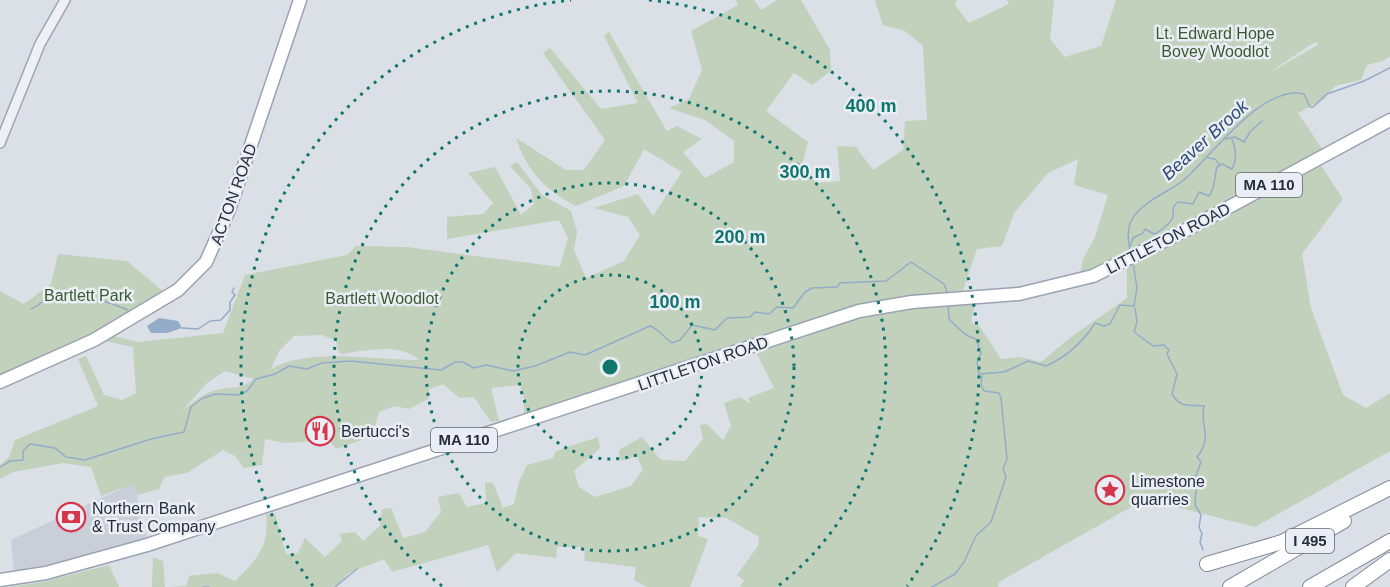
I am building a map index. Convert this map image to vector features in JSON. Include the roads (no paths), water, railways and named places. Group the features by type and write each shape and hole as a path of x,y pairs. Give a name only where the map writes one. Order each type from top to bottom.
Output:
{"highway":[{"path":"1207,564 1240,557 1282,542 1390,488"},
{"name":"I 495","path":"1230,587 1390,495"},
{"name":"I 495","path":"1310,587 1390,541"},
{"path":"1353,587 1390,560"}],"main road":[{"name":"ACTON ROAD","path":"0,382 94,340 178,290 206,262 229,210 300,0"},
{"name":"LITTLETON ROAD","path":"0,580 46,573 147,545 850,314 893,304 1032,292 1079,281 1148,249 1390,120"}],"street":[{"path":"0,143 40,44 65,0"}],"water":[{"path":"159,318 178,321 182,328 167,333 151,333 147,326"}],"waterway":[{"name":"Beaver Brook","path":"1130,251 1129,229 1134,216 1146,204 1186,178 1240,123 1256,110 1272,99 1288,94 1304,94 1310,107 1313,107 1327,94 1364,81 1390,68"},
{"path":"1225,139 1235,137 1244,142 1250,132 1262,121"},
{"path":"1130,246 1133,238 1143,233 1145,229 1154,234 1171,221 1174,207 1178,202 1193,204 1199,192 1209,196 1214,185 1217,167 1222,164 1232,169 1234,165 1235,154 1232,139"},
{"path":"1208,158 1215,159 1219,164"},
{"name":"Beaver Brook","path":"0,467 10,461 23,460 23,451 30,444 55,448 66,457 85,460 151,439 184,432 191,407 203,398 216,394 238,395 247,391 256,379 275,374 289,366 307,369 322,363 351,361 441,370 455,362 463,362 474,368 486,365 513,371 535,366 570,352 585,355 650,326 672,343 680,340 692,325 715,330 727,318 750,317 755,312 769,314 777,307 793,308 805,292 812,288 837,287 840,283 886,281 911,262 944,284 948,294"},
{"name":"Beaver Brook","path":"948,304 949,319 965,334 976,339 981,353 977,362 979,374 1004,372 1028,361 1046,366 1074,348 1095,323 1104,326 1110,324 1120,305 1134,306 1137,288 1133,262"},
{"path":"182,328 198,329 210,321 221,320 230,310 230,302 235,295 232,292 234,288"},
{"path":"31,309 50,297 70,292 80,293 128,310"},
{"path":"1135,308 1137,322 1134,332 1153,346 1164,345 1169,350 1167,354 1177,374 1172,394 1175,399 1182,404 1204,406 1205,443 1197,457 1201,462 1196,476 1192,476 1196,490 1195,505 1201,515 1199,527 1203,550"},
{"path":"932,587 955,574 964,562 976,536 991,522 1006,477 1003,469 1007,459 1001,398 999,393 984,391 981,385 982,376"},
{"path":"335,587 357,569"},
{"path":"203,587 209,587"}],"place":[{"name":"Bertucci's","path":"320,431"},
{"name":"Limestone quarries","path":"1110,490"},
{"name":"Northern Bank & Trust Company","path":"71,517"}],"park label":[{"name":"Lt. Edward Hope Bovey Woodlot","path":"1215,42"},
{"name":"Bartlett Park","path":"88,295"},
{"name":"Bartlett Woodlot","path":"382,298"}]}
